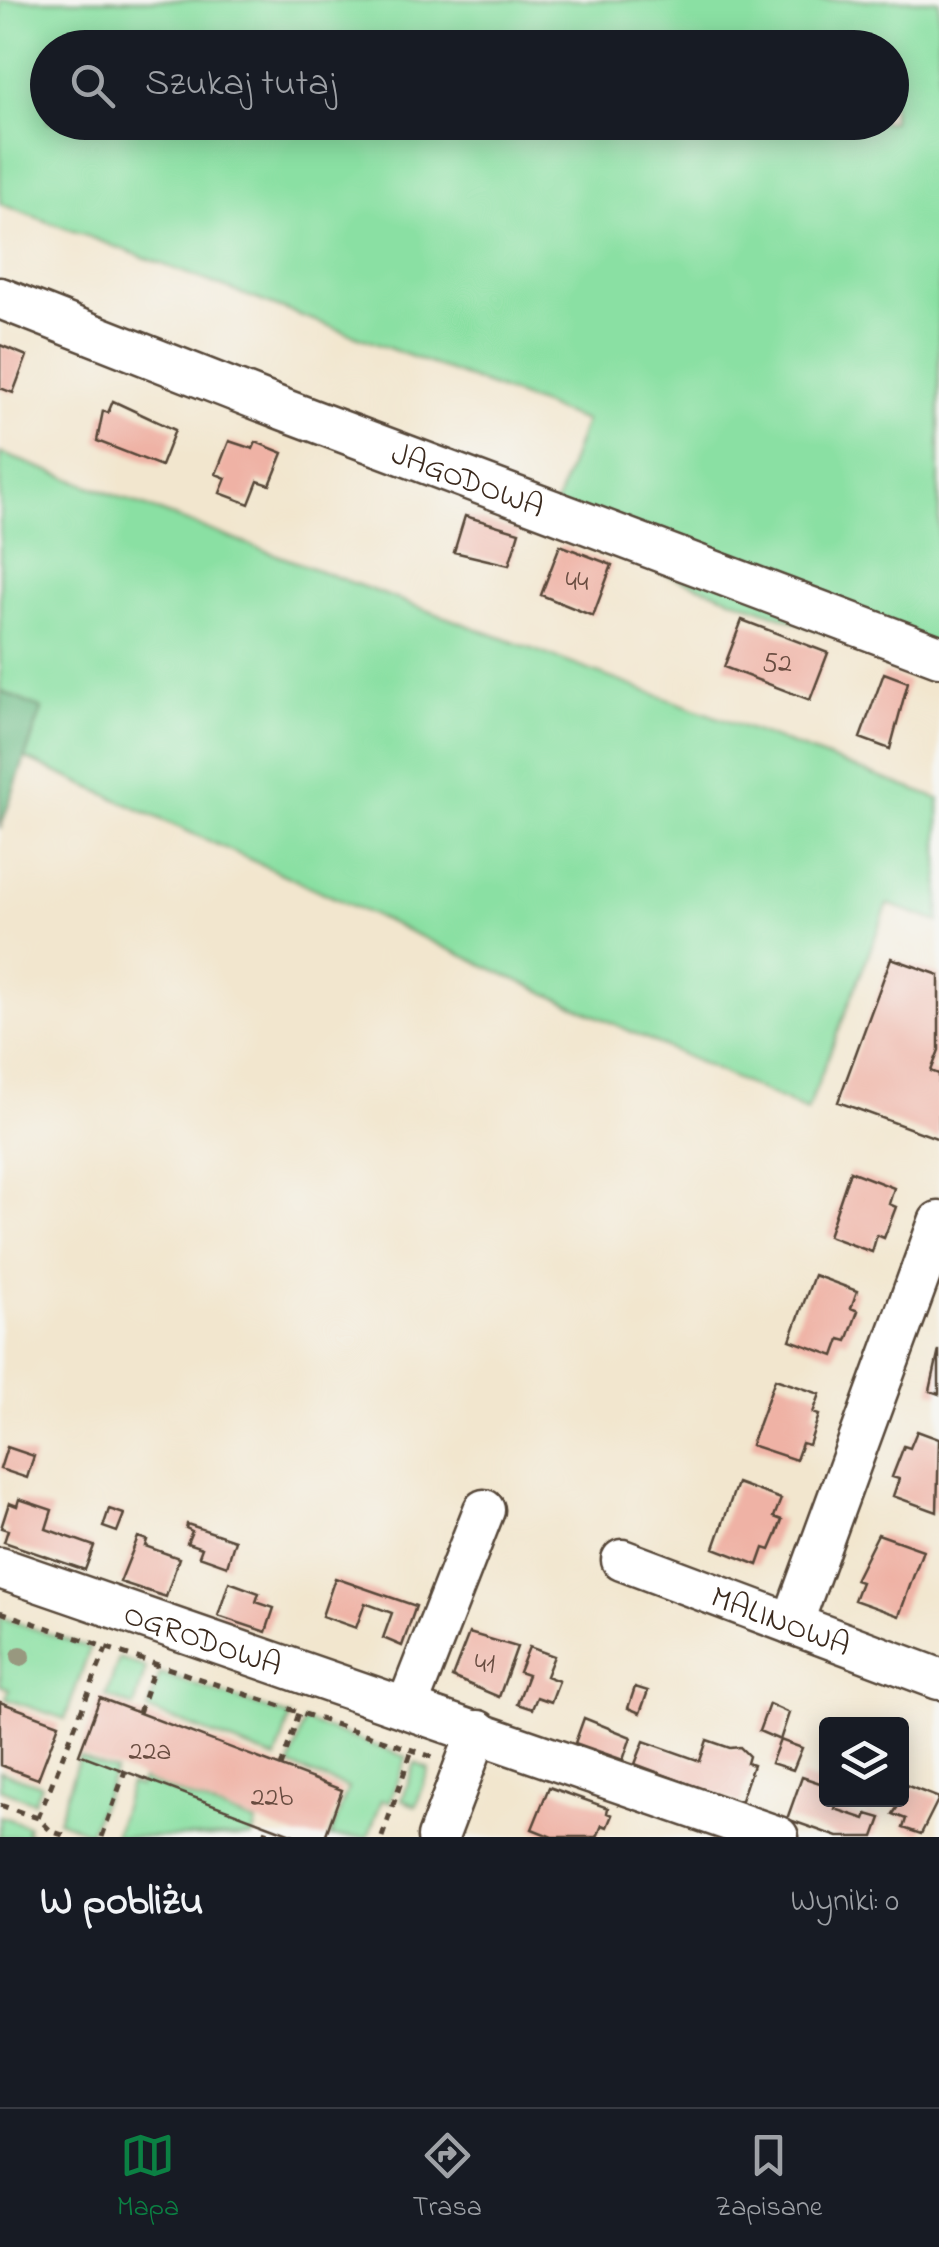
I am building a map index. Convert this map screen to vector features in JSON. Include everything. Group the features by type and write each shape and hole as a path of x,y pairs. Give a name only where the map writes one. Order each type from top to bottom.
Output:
{"street":[{"name":"JAGODOWA","path":"0,298 284,410 939,656"},
{"path":"792,1624 939,1222"},
{"path":"408,1707 484,1510"},
{"name":"MALINOWA","path":"622,1560 939,1679"},
{"name":"OGRODOWA","path":"0,1568 478,1731 754,1833"},
{"path":"438,1837 478,1731"}],"path":[{"path":"0,1612 412,1750 382,1837"},
{"path":"38,1818 106,1649"},
{"path":"139,1713 155,1665"},
{"path":"281,1766 299,1713"},
{"path":"102,1837 125,1771"},
{"path":"0,1805 38,1818 50,1834 68,1837"},
{"path":"264,1837 268,1826"}],"green space":[{"path":"0,0 939,0 939,675 547,530 585,421 0,204"},
{"path":"0,453 939,799 939,922 888,904 807,1111 25,758 42,710 0,691"},
{"path":"0,691 42,709 0,829"},
{"path":"0,1617 90,1648 65,1719 6,1699 9,1689 0,1685"},
{"path":"119,1658 146,1668 134,1707 106,1696"},
{"path":"160,1673 290,1717 276,1759 148,1710"},
{"path":"304,1721 407,1757 390,1802 382,1800 368,1837 330,1837 348,1788 290,1766"},
{"path":"79,1757 115,1771 89,1833 58,1820"},
{"path":"415,1763 429,1769 416,1806 402,1800"},
{"path":"0,1771 41,1785 34,1802 0,1789"},
{"path":"142,1780 256,1823 252,1837 114,1837 130,1784 139,1787"},
{"path":"0,1816 28,1826 26,1833 36,1837 0,1837"}],"building":[{"path":"0,345 27,356 13,393 0,388"},
{"path":"113,401 175,430 161,466 97,441 103,411 108,413"},
{"path":"229,441 253,449 256,442 283,453 270,485 258,481 249,504 220,493 226,478 216,474"},
{"path":"465,516 519,532 509,565 454,552"},
{"path":"560,545 612,565 593,616 541,595"},
{"path":"742,620 828,653 810,700 724,667"},
{"path":"884,673 908,682 890,749 860,738"},
{"path":"891,958 939,975 939,1050 931,1071 939,1074 939,1139 838,1102"},
{"path":"850,1171 894,1188 889,1204 896,1207 884,1238 877,1235 872,1252 828,1236"},
{"path":"814,1275 857,1291 851,1308 858,1311 847,1341 840,1339 834,1356 790,1340"},
{"path":"939,1350 939,1394 930,1391"},
{"path":"775,1379 820,1394 813,1413 819,1415 809,1445 802,1443 796,1460 751,1445"},
{"path":"917,1431 939,1439 937,1512 893,1496 899,1479 892,1477 904,1446 910,1448"},
{"path":"7,1447 34,1456 27,1478 0,1469"},
{"path":"737,1483 781,1499 774,1517 782,1520 770,1550 764,1548 758,1565 714,1548"},
{"path":"19,1499 52,1510 46,1529 94,1546 85,1570 4,1542 8,1530 1,1528 9,1503 17,1506"},
{"path":"109,1509 124,1514 117,1532 103,1527"},
{"path":"187,1524 235,1540 227,1566 199,1556 202,1548 187,1543 192,1531 186,1528"},
{"path":"878,1534 923,1550 899,1616 854,1600 861,1582 855,1580"},
{"path":"138,1537 147,1540 145,1546 179,1558 166,1597 120,1582"},
{"path":"335,1578 416,1606 402,1646 383,1638 392,1613 365,1603 356,1628 322,1616"},
{"path":"229,1582 259,1593 256,1602 274,1608 266,1632 218,1616"},
{"path":"469,1633 517,1647 499,1697 452,1677"},
{"path":"529,1647 554,1656 546,1676 559,1681 551,1702 537,1697 532,1709 517,1704 528,1675 519,1672"},
{"path":"635,1687 648,1691 640,1713 628,1708"},
{"path":"100,1698 342,1790 325,1837 299,1837 79,1754"},
{"path":"0,1702 59,1724 38,1779 0,1765"},
{"path":"769,1704 789,1713 780,1740 759,1731"},
{"path":"584,1718 631,1737 623,1760 575,1743"},
{"path":"707,1740 730,1748 740,1747 749,1756 747,1763 753,1765 740,1803 635,1764 644,1741 700,1761"},
{"path":"780,1740 802,1748 793,1770 771,1763"},
{"path":"802,1777 819,1783 819,1807 836,1807 865,1819 867,1814 881,1818 874,1837 838,1837 787,1819"},
{"path":"909,1786 939,1798 921,1834 903,1828 906,1819 893,1814 898,1807 909,1807"},
{"path":"549,1787 608,1808 607,1813 612,1815 607,1827 602,1825 597,1837 552,1837 532,1829"}]}
